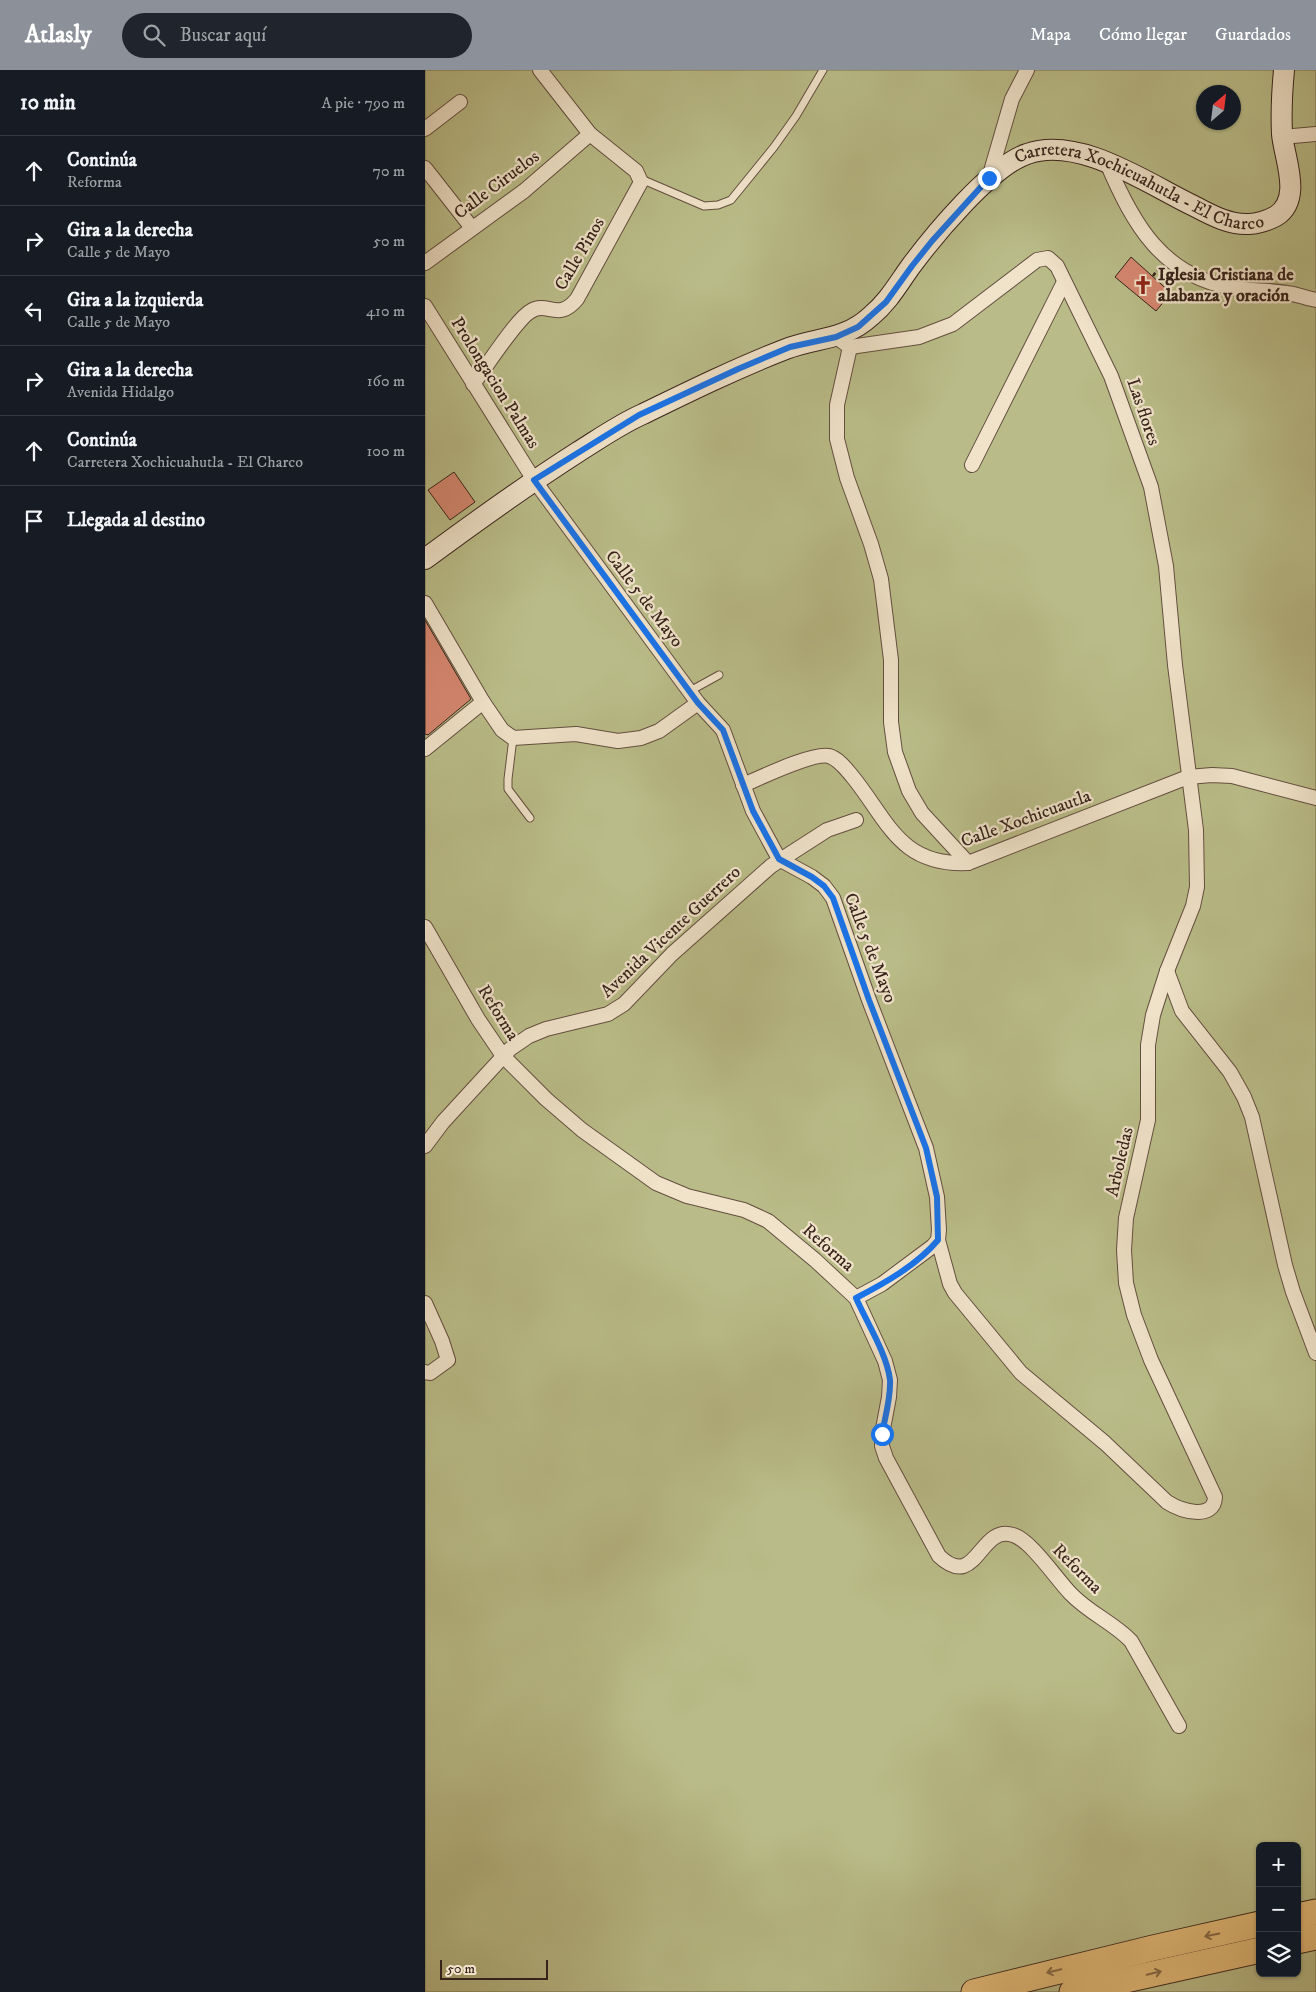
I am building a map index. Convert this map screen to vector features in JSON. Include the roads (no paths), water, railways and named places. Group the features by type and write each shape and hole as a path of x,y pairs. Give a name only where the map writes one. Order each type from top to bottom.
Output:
{"highway":[{"path":"974,1992 1256,1925"},
{"path":"1072,1992 1256,1951"}],"main road":[{"name":"Carretera Xochicuahutla - El Charco","path":"425,559 534,480 639,415 790,347 843,342 886,302 927,247 989,178 1011,161 1026,154 1047,148 1071,151 1107,163 1213,215 1233,222 1250,225 1278,215 1285,208 1290,180 1283,137 1282,89 1284,70"}],"street":[{"path":"540,70 591,134 636,171 641,179"},
{"path":"989,178 1012,99 1027,70"},
{"path":"425,129 460,102"},
{"name":"Calle Ciruelos","path":"425,263 524,190 591,134"},
{"path":"1283,137 1316,134"},
{"path":"1107,163 1118,188 1143,233 1150,242 1177,266 1208,281 1233,288 1288,293 1316,300"},
{"path":"425,168 472,228"},
{"name":"Calle Pinos","path":"473,384 520,321 530,311 537,308 564,310 570,308 577,299 627,210 640,185 641,179"},
{"name":"Las flores","path":"843,342 919,337 953,324 1037,260 1048,258 1057,266 1111,376 1151,487 1166,566 1175,665 1196,830"},
{"path":"972,465 1064,282"},
{"name":"Prolongacion Palmas","path":"425,306 534,480"},
{"path":"843,342 837,405 837,439 847,478 871,544 881,579 891,660 891,722 895,752 909,790 923,813 968,863"},
{"name":"Calle 5 de Mayo","path":"534,480 634,618 694,697 723,730 753,811 779,859 812,877 824,886 833,898 869,1000 926,1148 937,1197 938,1240 950,1284 955,1294 1035,1387 1094,1433 1167,1502 1177,1509 1205,1512 1211,1510 1215,1504 1215,1497 1151,1360"},
{"path":"425,604 501,730 513,738 577,734 618,741 641,738 659,732 694,697"},
{"path":"425,748 483,702"},
{"name":"Calle Xochicuautla","path":"743,785 809,758 829,756 843,765 854,778 896,838 914,850 948,864 968,863 1188,777 1232,776 1316,798"},
{"name":"Avenida Vicente Guerrero","path":"425,1146 443,1122 503,1056 529,1036 546,1029 609,1014 625,1004 672,954 779,859 827,830 856,820"},
{"name":"Arboledas","path":"1151,1360 1134,1315 1126,1282 1124,1250 1126,1218 1148,1120 1148,1045 1153,1015 1167,971 1193,906 1197,887 1196,830"},
{"name":"Reforma","path":"425,927 478,1019 503,1056 546,1099 582,1130 656,1183 687,1196 744,1210 768,1221 815,1260 856,1298 885,1361 890,1380 882,1446 886,1458 939,1556 948,1564 958,1568 968,1565 991,1540 1002,1534 1013,1534 1025,1541 1072,1596 1122,1631 1131,1641 1179,1726"},
{"path":"1167,971 1181,1011 1230,1072 1245,1097 1252,1117 1285,1265 1316,1353"},
{"path":"856,1298 882,1284 938,1240"},
{"path":"425,1303 442,1341 448,1360 430,1373 425,1372"}],"lane":[{"path":"641,179 704,206 718,206 731,200 774,147 823,70"},
{"path":"694,697 719,675"},
{"path":"513,738 508,789 530,818"}],"place":[{"name":"Iglesia Cristiana de alabanza y oración","path":"1143,285"}]}
